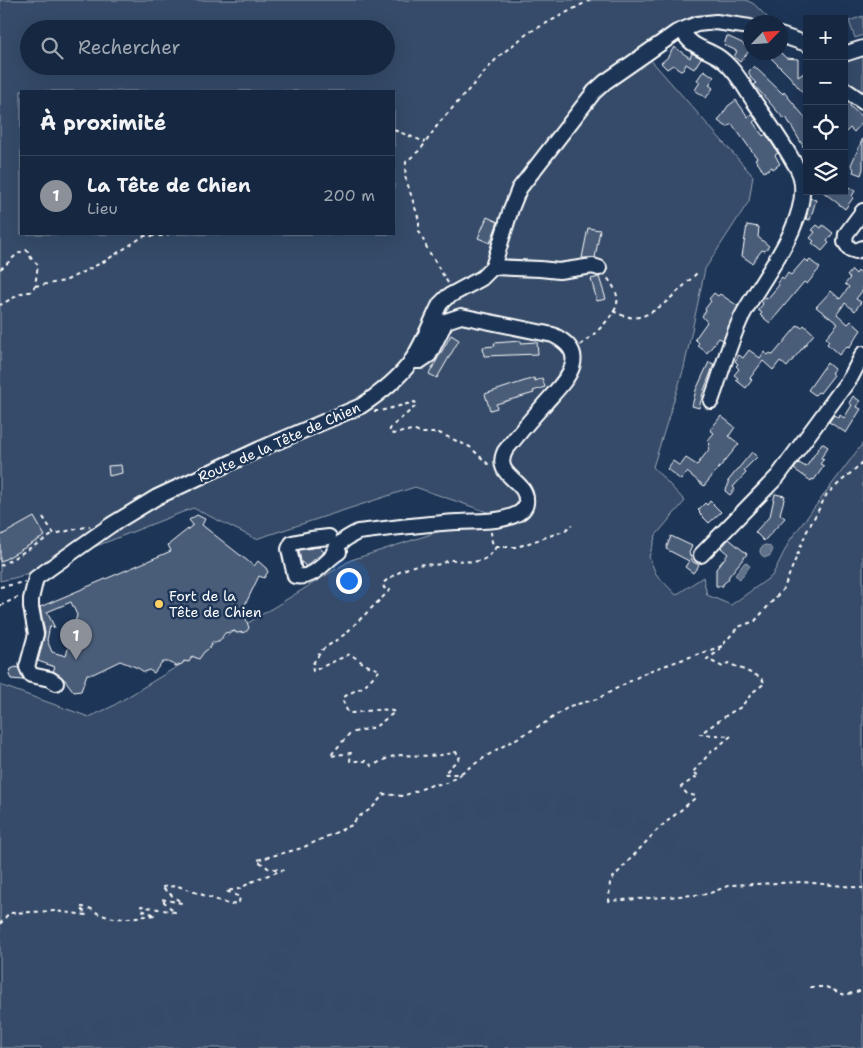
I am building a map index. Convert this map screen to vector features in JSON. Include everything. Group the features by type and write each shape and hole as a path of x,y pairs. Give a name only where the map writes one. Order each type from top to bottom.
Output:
{"street":[{"path":"599,268 593,266 559,271 493,267 518,189 581,107 605,82 682,30 697,24 716,22 743,25"},
{"path":"682,30 685,38 716,56 731,68 788,153 801,176 803,194 794,227 784,249 754,294 740,321 711,401"},
{"path":"788,37 803,43"},
{"path":"848,53 863,48"},
{"path":"848,92 863,102"},
{"path":"863,211 846,234 845,242 850,249 856,251 863,248"},
{"name":"Route de la Tête de Chien","path":"34,585 111,525 157,497 260,449 361,406 391,383 411,361 440,304 454,293 482,278 493,267"},
{"path":"329,537 311,538 292,543 289,549 295,576 303,577 318,571 332,556 335,548 346,538 358,532 450,522 494,520 517,514 524,509 525,495 520,486 507,474 501,464 505,451 568,377 573,358 571,348 564,341 553,335 460,316 446,321 429,354 420,361 411,361"},
{"path":"701,555 778,476 851,377 863,354"},
{"path":"34,585 31,607 36,634 27,667 30,675 50,679 56,683"}],"path":[{"path":"454,293 428,250 419,230 419,220 406,176 406,162 421,149 438,123 498,57 528,33 590,0"},
{"path":"395,130 426,142"},
{"path":"35,286 65,281 105,261 144,236 166,235"},
{"path":"0,269 9,264 19,252 27,250 31,258 38,265 35,286 30,292 24,292 0,305"},
{"path":"571,348 583,343 607,321 617,305 615,287 599,268"},
{"path":"614,311 624,316 639,317 666,302 698,272"},
{"path":"361,406 367,411 380,412 415,402 417,405 391,427 389,432 393,434 412,430 421,433 439,433 470,447 488,464 501,464"},
{"path":"863,462 827,494 806,533 784,588 755,621 738,628 716,653 707,659 723,667 728,663 760,677 765,683 753,692 741,707 700,734 731,736 710,753 692,773 699,775 681,787 687,794 696,796 694,799 658,829 610,881 610,901 708,894 730,885 804,882 863,888"},
{"path":"44,517 54,534"},
{"path":"494,520 491,528 492,542 496,547"},
{"path":"496,547 517,547 564,531 572,525"},
{"path":"0,566 54,534 93,526"},
{"path":"461,774 444,774 460,757 456,752 444,756 401,755 385,759 372,766 366,761 350,761 350,753 330,756 350,733 375,727 395,712 390,710 374,710 348,713 346,709 344,697 364,687 380,670 366,665 350,654 313,671 312,665 322,650 344,634 390,590 384,588 383,584 393,576 417,565 440,564 449,560 468,563 480,561 493,552 496,547"},
{"path":"0,587 19,584 34,585"},
{"path":"0,606 34,585"},
{"path":"0,924 9,913 54,911 87,915 80,907 90,907 103,916 116,918 156,915 141,910 141,906 175,912 161,899 182,903 161,887 178,886 231,905 238,902 240,897 226,891 239,889 257,879 283,870 268,868 257,860 302,848 352,825 372,808 384,794 403,796 432,785 447,783 496,750 543,724 570,706 597,699 649,671 722,646"},
{"path":"810,986 826,987 845,995 863,990"}],"shaded area":[{"path":"0,0 746,0 754,4 765,15 743,15 743,21 701,19 681,22 642,50 753,176 749,201 705,269 684,368 653,467 685,501 656,535 649,557 656,574 676,595 703,577 707,595 731,605 772,576 790,540 863,443 863,1048 0,1048 0,685 89,717 111,707 351,560 493,514 415,487 256,539 193,508 18,577 0,581"},
{"path":"863,16 863,35 855,38 849,21"},
{"path":"863,55 863,93 848,84 848,61"},
{"path":"764,545 768,545 772,551 768,557 764,557 760,553 760,549"},
{"path":"745,562 750,566 740,579 735,575"}],"building":[{"path":"727,36 743,44 743,58 740,62 734,57 737,51 724,45"},
{"path":"674,47 690,58 692,53 701,58 694,69 686,64 682,71 673,65 667,69 661,63 667,58"},
{"path":"798,59 798,77 803,74 803,93 773,60"},
{"path":"754,66 783,94 784,92 803,115 803,146 786,117 784,119 754,85 756,83 750,77 749,71"},
{"path":"704,70 714,77 709,85 713,88 706,98 695,90 700,82 697,80"},
{"path":"736,100 748,117 752,114 756,120 753,122 763,136 766,134 778,153 775,155 780,164 773,169 772,167 764,172 755,159 757,158 732,124 727,127 718,121 728,106"},
{"path":"848,102 863,118 863,122 854,132 850,128 848,130"},
{"path":"863,138 863,169 861,175 853,172 854,169 851,165"},
{"path":"849,187 855,191 852,196 853,198 845,209 827,195 848,195"},
{"path":"810,198 816,200 810,220 806,219"},
{"path":"487,217 498,222 490,243 478,238"},
{"path":"747,225 759,227 758,237 769,246 765,251 762,250 752,263 742,256"},
{"path":"817,225 821,228 823,225 833,233 827,241 829,243 822,251 812,243 814,241 810,238 815,232 812,230"},
{"path":"588,228 600,230 595,258 582,258"},
{"path":"805,259 808,262 810,260 820,268 807,284 804,282 770,323 760,315 762,313 758,310 766,297 768,298 779,285 777,283 782,277 784,279 788,273 791,275"},
{"path":"852,270 856,274 858,271 863,276 863,290 856,299 861,302 855,311 845,303 837,314 848,324 851,321 861,330 849,348 847,346 839,355 827,344 829,341 826,338 838,324 816,307 831,291 840,299 849,287 845,284 850,278 847,276"},
{"path":"599,277 606,299 597,301 591,279"},
{"path":"714,293 718,296 720,294 738,306 723,340 719,338 707,353 697,345 699,343 695,339 707,322 702,316 711,301 709,299"},
{"path":"798,325 802,328 804,325 814,334 787,367 780,361 773,370 763,361 750,378 752,380 746,388 736,380 738,378 734,375 739,369 735,361 739,355 743,358 749,350 760,358 764,352 768,355 770,353 773,355"},
{"path":"451,335 459,340 437,378 429,374"},
{"path":"521,341 521,343 537,342 538,354 484,356 483,347 495,346 494,343"},
{"path":"709,362 714,364 699,408 692,406 696,390"},
{"path":"827,363 834,369 831,373 834,375 820,393 818,392 815,395 808,390"},
{"path":"534,378 535,381 542,378 545,387 533,391 534,393 496,404 497,408 490,410 485,394"},
{"path":"853,396 860,401 857,407 861,409 846,433 829,422 834,415 839,418 840,415 844,418 852,405 849,403"},
{"path":"721,416 735,427 729,436 739,444 704,486 687,472 681,480 667,469 673,461 680,466 686,458 697,465 710,448 708,447 710,444 707,441 714,433 710,430"},
{"path":"822,443 828,447 821,458 824,459 820,464 824,466 814,480 812,479 811,481 794,469 799,463 806,467"},
{"path":"752,452 757,457 744,470 746,473 733,487 735,489 730,495 725,491 728,481"},
{"path":"121,465 122,473 109,476 108,466"},
{"path":"775,494 785,496 780,514 785,518 764,541 755,532 770,516"},
{"path":"710,501 721,512 709,523 698,510"},
{"name":"Fort de la Tête de Chien","path":"197,515 205,519 202,525 254,566 258,561 266,568 268,572 264,578 259,576 244,607 249,628 246,632 236,633 235,631 225,633 219,642 212,642 211,647 199,659 192,656 189,662 184,661 176,666 168,662 162,662 154,673 149,670 144,672 120,661 93,674 87,674 81,691 74,692 65,680 53,671 55,667 38,661 45,633 40,607 171,551 168,545 193,525 189,520","holes":["71,602 77,615 66,656 52,652 47,640 50,626 55,628 47,612"]},
{"path":"34,517 45,536 0,562 0,536"},
{"path":"671,536 692,546 689,553 693,562 699,565 693,573 685,567 689,561 666,549"},
{"path":"729,539 747,554 723,586 716,586 716,569 728,554 721,548"},
{"path":"319,547 324,552 305,567 301,562 299,550"},
{"path":"19,668 23,680 11,679 9,675 11,669"}],"tunnel":[{"path":"248,1048 256,1010 273,974 299,926 329,891 380,852 424,826 454,814 514,802 570,805 624,821 650,833 675,848 720,882 744,908 773,954 787,984 798,1015 804,1048"},
{"path":"42,1048 99,1029 157,1015 216,1004 274,1000 333,1001 391,1009 448,1024 504,1048"}],"place":[{"name":"Fort de la Tête de Chien","path":"159,604"},
{"name":"La Tête de Chien","path":"76,660"}]}
